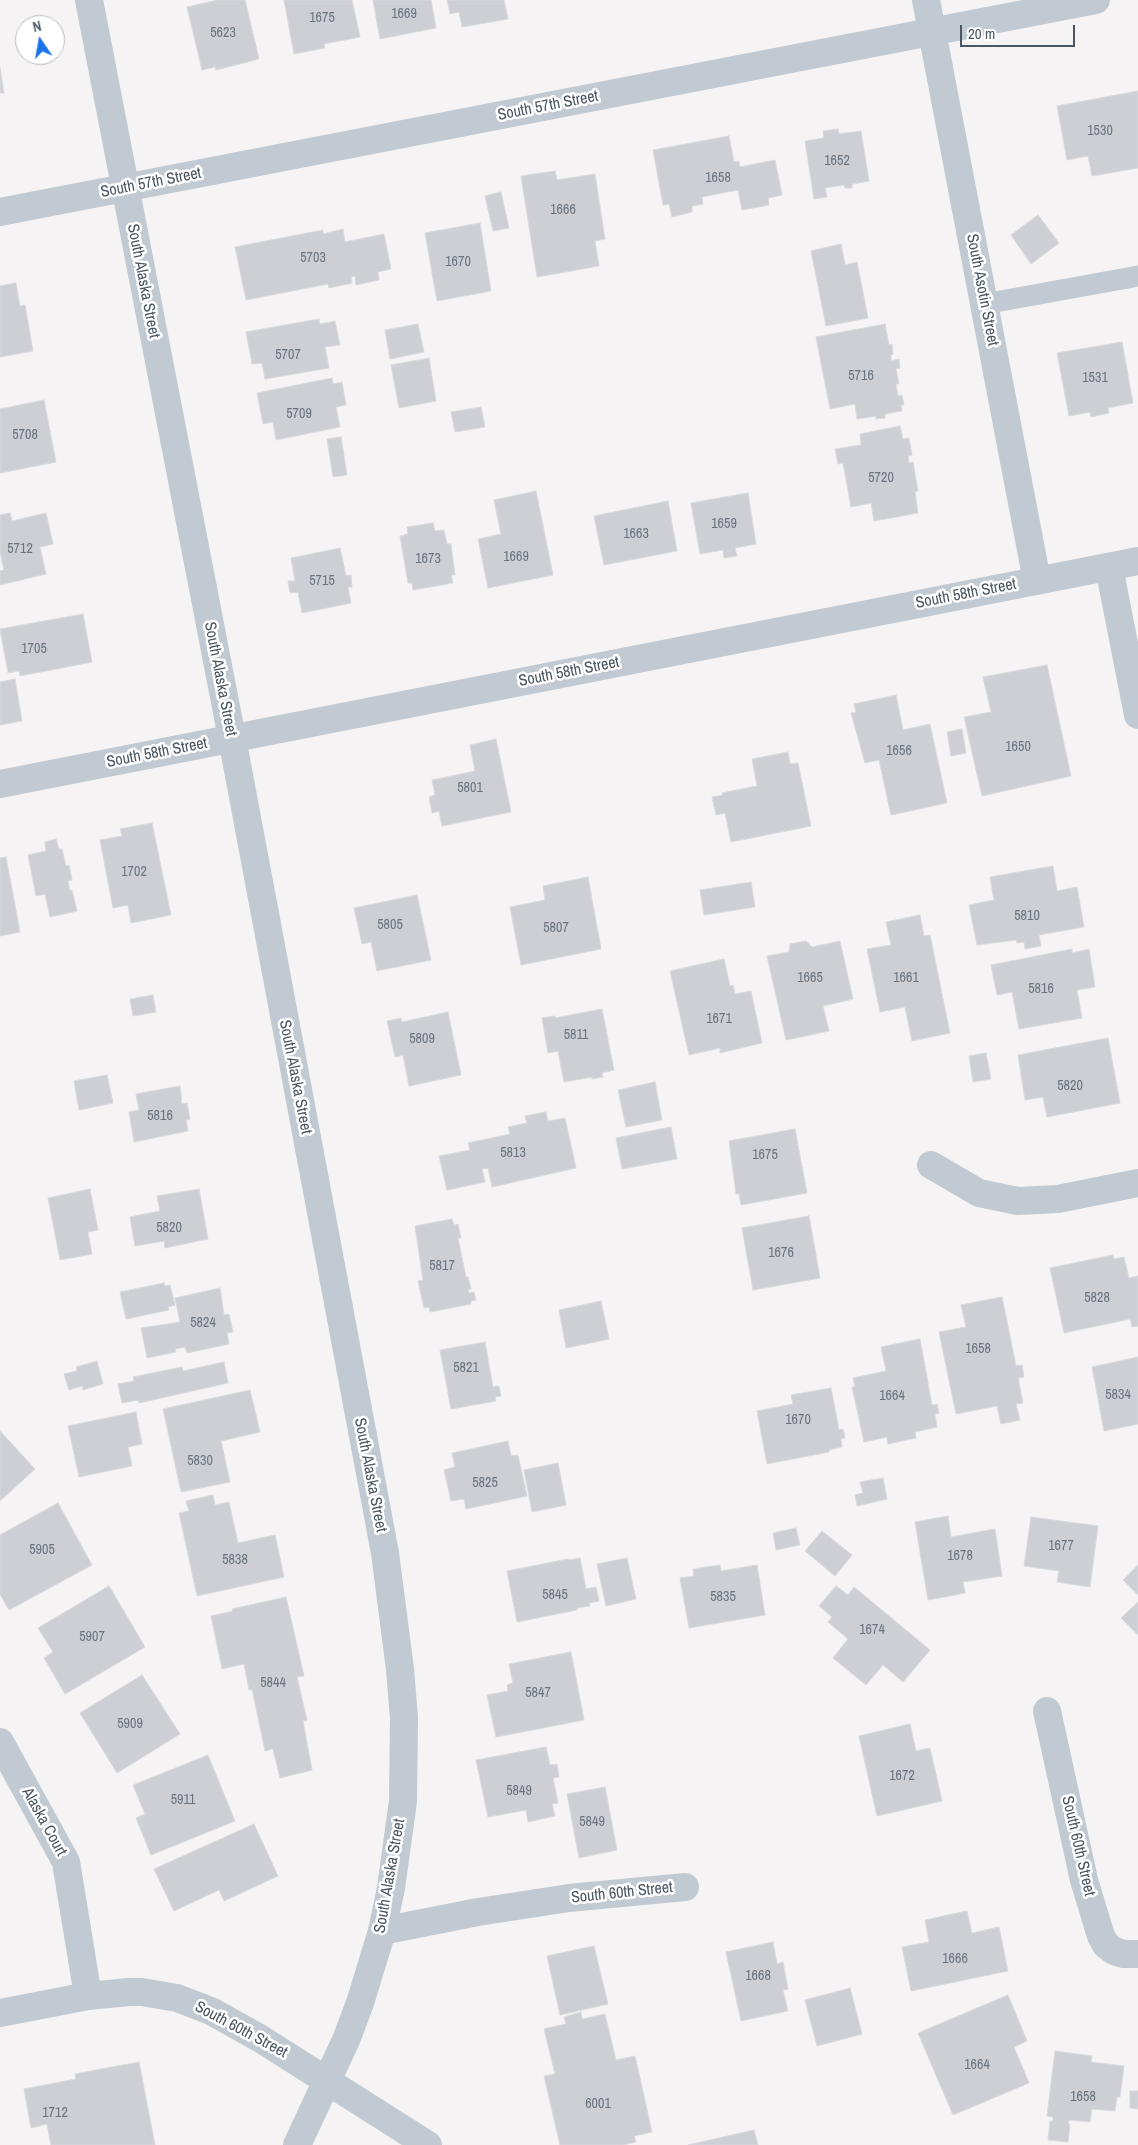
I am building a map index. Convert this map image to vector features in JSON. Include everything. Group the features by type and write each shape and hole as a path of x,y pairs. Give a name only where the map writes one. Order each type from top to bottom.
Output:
{"street":[{"name":"South Alaska Street","path":"89,0 232,738 383,1544 393,1611 404,1718 404,1764 398,1843 382,1931 360,2003 328,2080 297,2145"},
{"name":"South Asotin Street","path":"926,0 1036,581"},
{"name":"South 57th Street","path":"0,212 1096,0"},
{"name":"South 58th Street","path":"0,784 1138,561"},
{"path":"1109,567 1138,715"},
{"path":"931,1165 979,1194 1029,1202 1058,1199 1138,1183"},
{"name":"South 60th Street","path":"1048,1711 1084,1880 1100,1934 1106,1945 1114,1951 1124,1954 1138,1954"},
{"name":"Alaska Court","path":"0,1742 66,1862 88,1996"},
{"name":"South 60th Street","path":"382,1931 478,1912 560,1900 684,1887"},
{"name":"South 60th Street","path":"0,2013 88,1996 142,1992 164,1995 190,2003 211,2011 236,2025 328,2080 428,2145"}],"lane":[{"path":"984,304 1138,276"}],"building":[{"path":"218,0 245,0 259,59 216,70 215,67 202,70 187,7"},
{"path":"284,0 352,0 360,37 324,44 325,48 294,54"},
{"path":"373,0 431,0 436,28 380,39"},
{"path":"447,0 504,0 508,19 462,27 459,12 450,14"},
{"path":"0,68 4,93 0,93"},
{"path":"1138,91 1138,168 1092,176 1088,156 1067,160 1057,106"},
{"path":"838,129 839,134 861,131 869,181 852,184 852,188 845,188 844,185 825,188 827,197 814,199 805,141 824,138 823,131"},
{"path":"729,136 734,162 739,161 740,167 775,160 782,195 768,198 769,205 742,210 738,190 702,197 703,204 692,206 692,212 672,217 669,204 663,205 653,150"},
{"path":"555,171 557,180 595,174 605,239 595,241 599,266 537,277 521,176"},
{"path":"501,192 509,228 493,231 485,196"},
{"path":"1038,215 1059,243 1031,264 1011,235"},
{"path":"480,223 491,291 437,301 425,233"},
{"path":"343,229 345,242 384,234 391,269 378,272 379,280 356,285 355,276 351,277 352,283 329,288 328,284 246,300 235,247 323,230 323,234"},
{"path":"841,244 845,265 857,262 868,318 826,326 811,251"},
{"path":"16,283 20,306 25,305 33,351 0,357 0,286"},
{"path":"319,319 320,324 335,321 340,345 325,347 329,368 265,379 262,363 252,364 246,332"},
{"path":"418,324 424,352 390,359 385,330"},
{"path":"885,324 889,345 892,344 893,354 891,355 891,361 899,359 900,368 896,369 899,384 896,384 898,396 902,395 904,405 901,405 902,411 885,414 885,418 876,419 876,416 857,419 855,404 830,409 816,337"},
{"path":"1122,342 1133,403 1108,408 1109,413 1091,417 1090,412 1069,416 1057,353"},
{"path":"429,358 436,401 399,408 391,365"},
{"path":"332,378 333,384 342,382 346,405 336,407 340,427 276,440 273,422 263,424 257,393"},
{"path":"44,400 56,462 0,473 0,409"},
{"path":"481,407 485,427 455,432 451,412"},
{"path":"900,426 903,439 909,438 912,455 908,456 909,463 913,462 918,491 915,492 918,513 874,521 871,503 851,507 843,463 838,464 835,449 861,445 860,434"},
{"path":"341,437 347,475 333,477 327,439"},
{"path":"536,491 553,575 488,588 478,539 501,534 494,500"},
{"path":"748,493 756,544 735,548 737,556 724,558 723,550 700,554 691,503"},
{"path":"668,501 677,551 604,565 594,516"},
{"path":"10,513 12,521 46,513 53,544 40,547 46,574 0,585 0,571 4,570 0,552 0,515"},
{"path":"433,523 435,531 444,530 447,544 451,544 455,575 451,575 453,583 413,590 412,583 408,583 400,536 408,534 407,527"},
{"path":"340,548 346,576 351,575 352,587 348,587 351,603 302,613 298,592 290,593 288,581 295,581 291,558"},
{"path":"83,614 92,662 20,676 19,671 8,673 0,629"},
{"path":"1047,665 1071,776 982,796 964,717 991,712 983,677"},
{"path":"15,679 22,721 0,725 0,682"},
{"path":"896,695 903,730 930,724 947,803 891,815 879,760 865,763 851,713 856,712 854,704"},
{"path":"962,729 966,753 951,756 947,732"},
{"path":"496,739 511,812 442,826 439,811 432,813 429,797 435,795 432,780 475,771 470,745"},
{"path":"788,752 790,764 798,763 811,826 731,842 725,813 716,815 712,797 723,795 722,793 757,786 752,759"},
{"path":"152,823 171,915 131,923 128,905 113,908 100,840 122,836 120,829"},
{"path":"56,839 59,849 62,849 66,866 69,865 72,880 68,881 77,911 50,917 45,894 36,896 28,855 46,851 45,842"},
{"path":"6,857 20,932 0,936 0,858"},
{"path":"1053,866 1057,891 1077,887 1084,927 1039,935 1041,946 1025,949 1024,942 1017,943 1016,940 977,945 969,905 994,900 990,877"},
{"path":"588,877 601,949 521,965 510,907 545,900 543,886"},
{"path":"751,882 755,907 704,915 700,890"},
{"path":"417,895 431,960 377,971 371,942 362,944 354,908"},
{"path":"920,915 924,936 930,935 950,1033 912,1041 905,1007 880,1012 867,949 891,945 886,922"},
{"path":"806,941 812,947 840,941 853,999 823,1006 829,1031 786,1040 767,956 789,952 790,944"},
{"path":"1072,949 1072,953 1089,949 1095,987 1077,990 1082,1018 1019,1029 1012,992 997,995 991,965"},
{"path":"724,959 730,986 733,985 735,994 751,991 762,1043 720,1053 720,1048 689,1055 670,971"},
{"path":"153,995 156,1012 133,1016 130,999"},
{"path":"602,1009 614,1070 602,1073 603,1077 564,1082 558,1051 548,1053 542,1018 555,1016 555,1018"},
{"path":"448,1012 461,1075 409,1086 403,1055 395,1057 387,1021 401,1018 402,1022"},
{"path":"1108,1038 1120,1103 1047,1117 1043,1097 1025,1100 1018,1055"},
{"path":"986,1053 991,1079 973,1082 969,1056"},
{"path":"107,1075 113,1103 79,1110 74,1081"},
{"path":"655,1082 662,1120 626,1127 618,1090"},
{"path":"180,1086 182,1104 187,1103 190,1119 186,1120 188,1131 134,1142 129,1112 139,1110 136,1094"},
{"path":"546,1112 548,1121 565,1118 576,1168 492,1187 488,1168 482,1169 485,1182 447,1190 439,1156 470,1150 468,1143 510,1134 508,1127 527,1123 525,1116"},
{"path":"671,1127 677,1159 622,1169 616,1138"},
{"path":"795,1129 807,1193 741,1205 739,1194 736,1194 729,1141"},
{"path":"90,1189 98,1230 88,1232 92,1254 60,1260 48,1198"},
{"path":"199,1189 208,1239 165,1248 164,1241 135,1246 130,1217 160,1211 157,1196"},
{"path":"809,1216 820,1278 753,1290 742,1228"},
{"path":"452,1219 454,1225 458,1224 461,1238 458,1238 466,1277 468,1277 471,1289 468,1289 469,1293 474,1292 476,1300 471,1301 471,1304 430,1312 429,1307 424,1308 418,1281 423,1280 415,1226"},
{"path":"1113,1255 1114,1259 1124,1257 1129,1278 1138,1276 1138,1326 1132,1327 1130,1319 1064,1333 1050,1268"},
{"path":"164,1283 165,1286 170,1285 175,1305 168,1307 169,1310 126,1319 120,1292"},
{"path":"220,1288 224,1315 229,1314 233,1332 227,1333 229,1344 187,1353 185,1347 175,1349 176,1352 147,1358 141,1328 180,1322 175,1298"},
{"path":"1002,1297 1016,1366 1022,1365 1024,1377 1018,1378 1023,1403 1016,1404 1020,1420 1001,1424 997,1406 956,1414 939,1332 966,1327 961,1305"},
{"path":"601,1301 609,1339 566,1348 559,1310"},
{"path":"920,1339 932,1405 937,1404 939,1413 935,1414 937,1427 915,1432 916,1438 888,1444 887,1437 864,1442 852,1387 855,1387 853,1378 886,1371 881,1347"},
{"path":"485,1342 493,1387 499,1386 501,1396 495,1397 496,1401 451,1409 440,1350"},
{"path":"1138,1357 1138,1424 1104,1431 1092,1367"},
{"path":"97,1361 103,1384 83,1390 82,1386 69,1390 64,1374 77,1371 76,1367"},
{"path":"224,1362 228,1383 139,1403 138,1400 122,1403 118,1384 134,1381 133,1377 182,1367 183,1371"},
{"path":"831,1388 839,1430 843,1429 845,1438 841,1439 842,1447 829,1450 829,1452 767,1464 757,1411 793,1404 791,1395"},
{"path":"250,1390 260,1432 221,1441 230,1482 181,1492 163,1409"},
{"path":"136,1412 142,1444 128,1447 132,1466 79,1477 68,1426"},
{"path":"0,1431 35,1469 0,1501"},
{"path":"508,1441 511,1456 518,1455 527,1496 466,1509 464,1499 451,1501 444,1470 455,1467 452,1453"},
{"path":"558,1463 566,1505 532,1512 524,1470"},
{"path":"883,1478 887,1499 857,1506 855,1495 863,1493 860,1482"},
{"path":"213,1495 215,1505 229,1502 238,1543 275,1535 284,1577 197,1596 179,1513 189,1511 186,1501"},
{"path":"58,1503 92,1565 9,1610 0,1594 0,1535"},
{"path":"948,1516 951,1537 995,1529 1002,1576 963,1582 965,1593 928,1600 915,1522"},
{"path":"1031,1517 1098,1526 1090,1587 1057,1582 1059,1571 1024,1566"},
{"path":"796,1528 800,1545 776,1550 773,1533"},
{"path":"822,1531 852,1555 835,1576 805,1551"},
{"path":"580,1558 586,1589 596,1587 599,1601 589,1603 590,1606 577,1608 577,1610 517,1622 507,1571"},
{"path":"627,1558 636,1599 606,1606 597,1564"},
{"path":"720,1565 721,1571 757,1565 765,1615 689,1628 680,1578 694,1576 693,1569"},
{"path":"1138,1565 1138,1595 1123,1580"},
{"path":"109,1586 145,1647 65,1694 44,1658 53,1652 38,1628"},
{"path":"836,1586 848,1595 854,1587 930,1650 903,1682 883,1665 866,1685 833,1658 848,1639 828,1622 832,1617 819,1606"},
{"path":"286,1597 304,1676 297,1677 307,1720 303,1721 312,1770 280,1778 273,1749 265,1751 252,1689 249,1690 244,1664 222,1669 211,1616 233,1611 232,1609"},
{"path":"1138,1602 1138,1635 1121,1618"},
{"path":"571,1652 584,1720 496,1737 487,1695 508,1691 507,1685 513,1683 509,1664"},
{"path":"142,1675 180,1734 117,1773 80,1713"},
{"path":"910,1724 916,1751 930,1748 942,1801 877,1816 859,1736"},
{"path":"546,1747 550,1765 557,1764 559,1777 553,1778 558,1803 552,1804 555,1816 528,1822 526,1810 488,1817 476,1760"},
{"path":"208,1755 235,1821 151,1855 136,1818 145,1814 133,1785"},
{"path":"605,1787 617,1850 579,1858 567,1794"},
{"path":"254,1824 278,1876 224,1901 219,1890 174,1911 154,1869"},
{"path":"967,1911 972,1933 999,1927 1008,1971 911,1991 902,1947 929,1942 925,1920"},
{"path":"773,1942 777,1964 783,1962 788,1989 783,1990 788,2011 741,2021 726,1952"},
{"path":"594,1946 608,2004 560,2015 547,1956"},
{"path":"850,1988 862,2034 817,2046 805,2000"},
{"path":"1008,1995 1027,2041 1014,2047 1029,2083 953,2115 918,2033"},
{"path":"581,2012 582,2019 605,2014 616,2060 635,2056 652,2132 634,2136 636,2142 623,2145 560,2145 544,2076 555,2074 544,2029 566,2024 564,2017"},
{"path":"1055,2051 1092,2056 1091,2062 1124,2066 1120,2097 1117,2097 1115,2111 1092,2109 1090,2122 1069,2120 1068,2142 1048,2140 1050,2121 1053,2121 1053,2117 1047,2116"},
{"path":"139,2062 155,2145 51,2145 47,2124 31,2128 24,2089 76,2079 75,2074"},
{"path":"1130,2091 1138,2091 1138,2109 1130,2108"},
{"path":"754,2130 758,2145 688,2145"}]}
